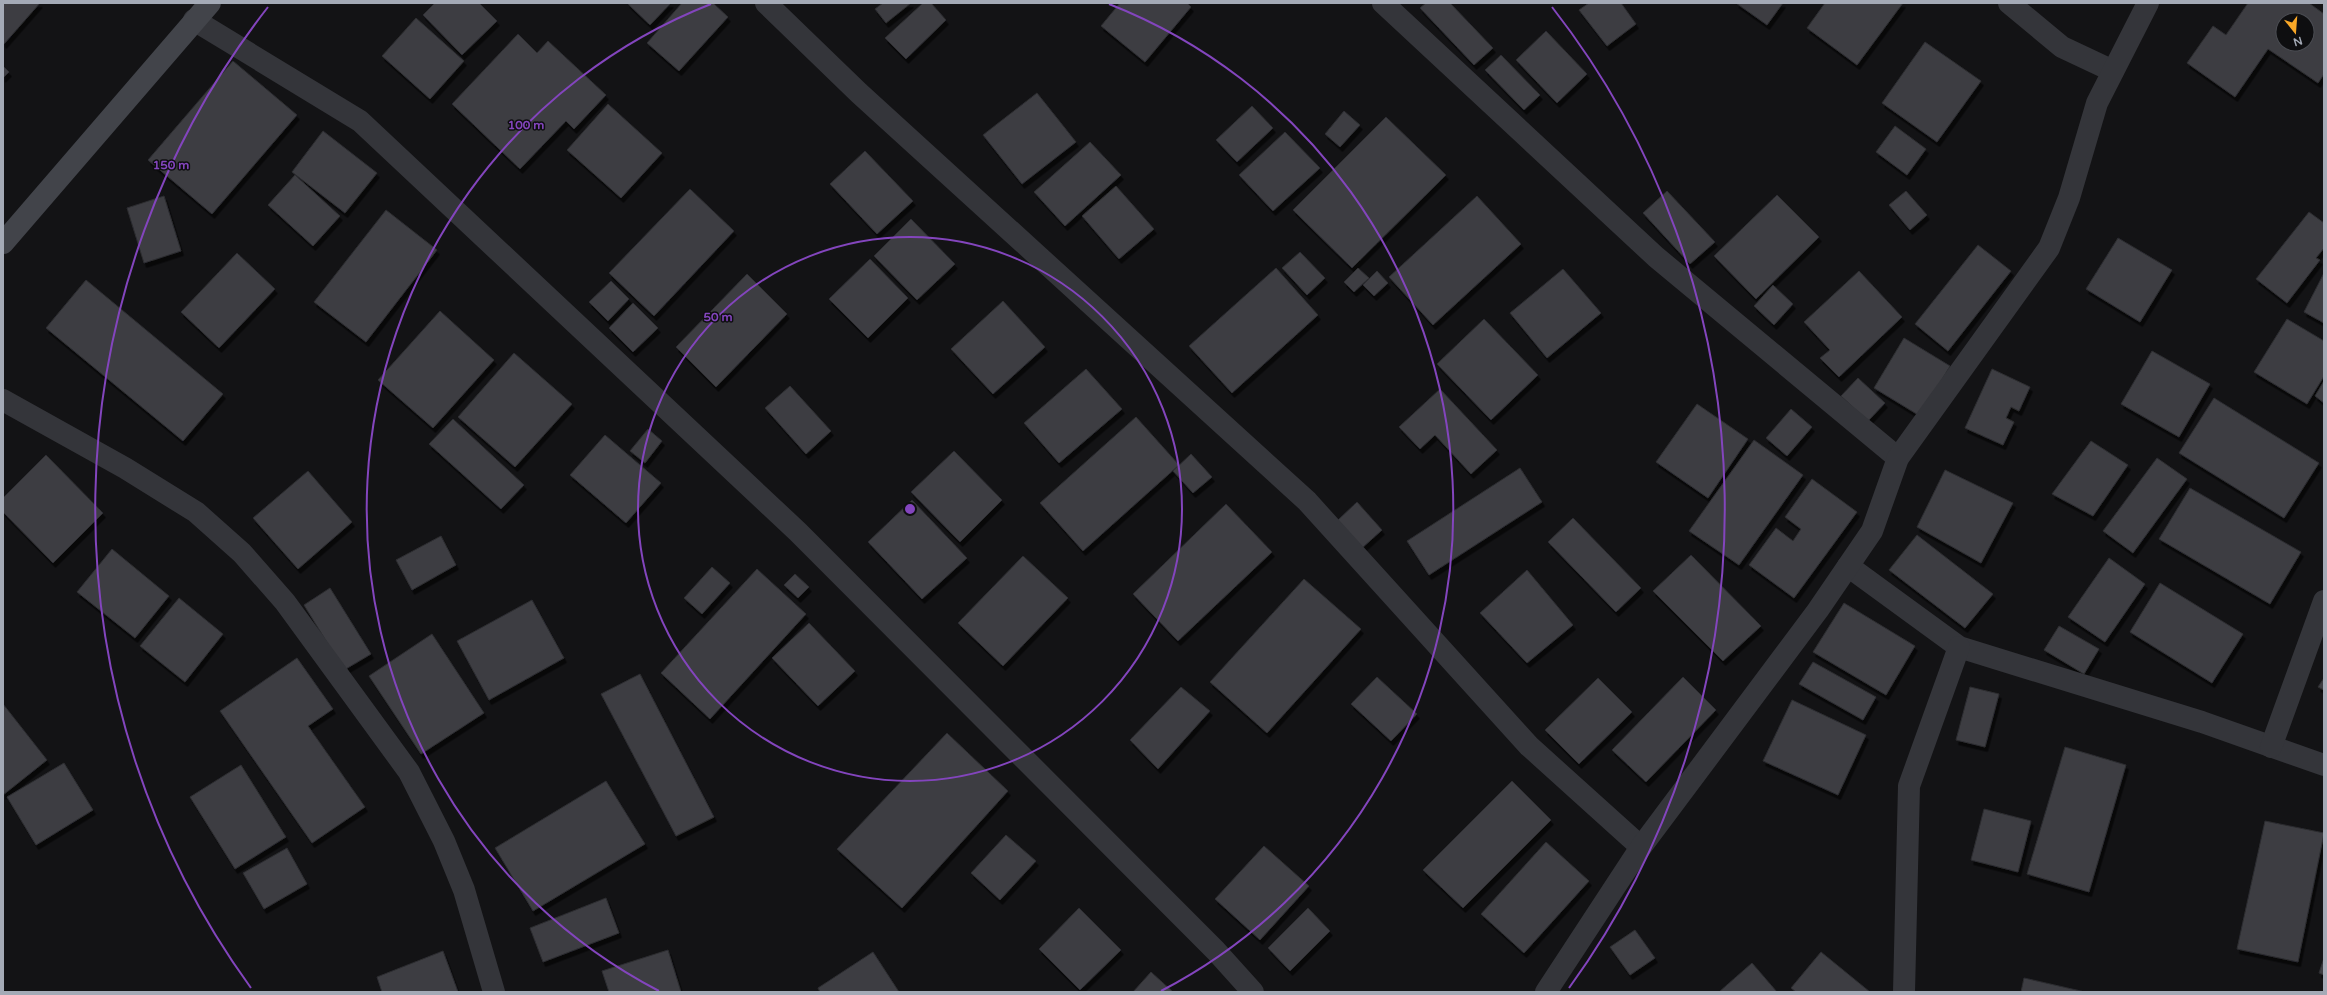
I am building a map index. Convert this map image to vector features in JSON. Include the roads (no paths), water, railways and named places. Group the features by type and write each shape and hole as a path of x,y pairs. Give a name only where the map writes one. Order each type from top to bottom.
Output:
{"street":[{"path":"3,243 210,3"},
{"path":"766,3 859,93 1307,501 1529,746 1641,846"},
{"path":"1383,3 1656,257 1898,458"},
{"path":"2008,3 2062,47 2113,72"},
{"path":"1546,992 1641,846 1818,610 1872,531 1898,458 2049,248 2069,198 2097,103 2148,3"},
{"path":"194,20 360,122 798,532 1216,951 1253,992"},
{"path":"3,400 126,468 196,512 242,553 285,602 408,772 444,841 464,890 494,992"},
{"path":"1848,566 1959,647 2202,722 2324,765"},
{"path":"2271,747 2324,601"},
{"path":"1904,992 1909,786 1959,647"}]}
